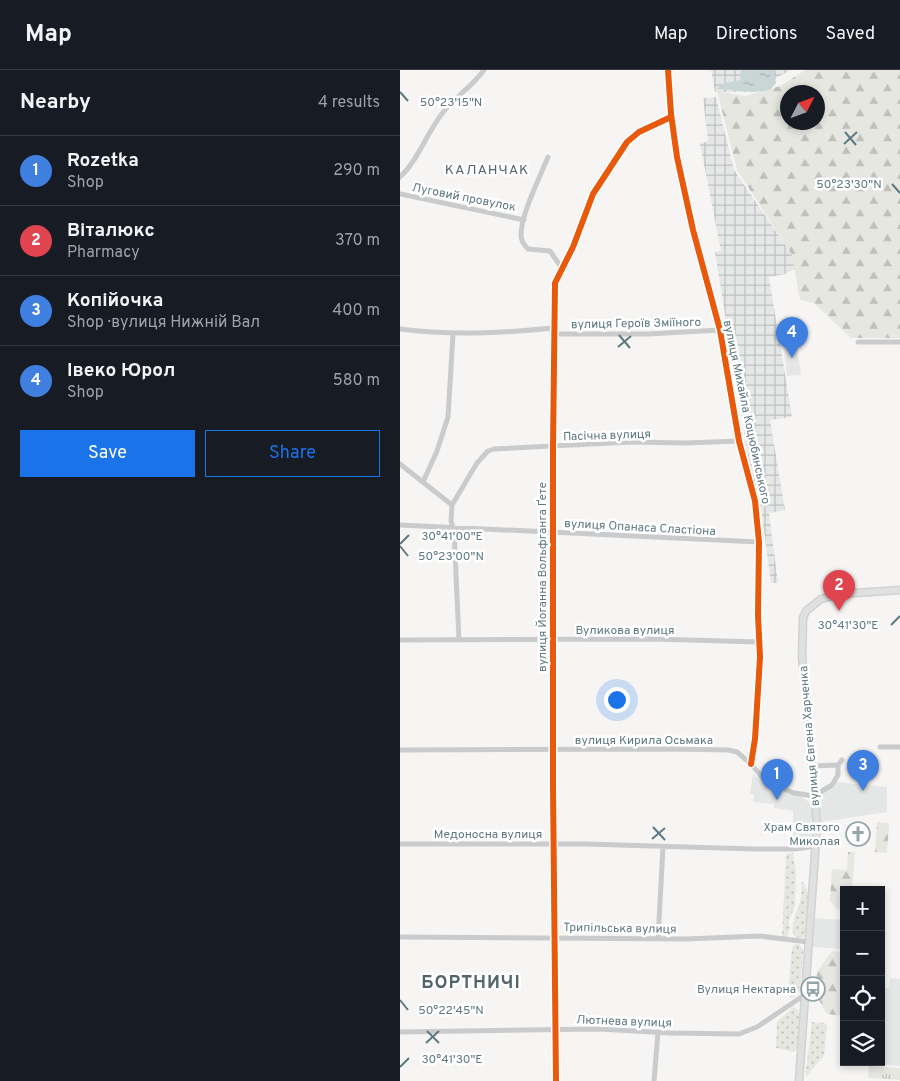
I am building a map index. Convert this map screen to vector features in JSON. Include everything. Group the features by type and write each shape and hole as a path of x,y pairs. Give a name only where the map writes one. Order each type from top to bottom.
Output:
{"main road":[{"name":"вулиця Євгена Харченка","path":"799,1081 816,846 812,766 802,657 803,618 806,611 821,599 831,596 900,590"}],"street":[{"path":"400,177 410,167 442,114 484,70"},
{"name":"вулиця Михайла Коцюбинського","path":"668,70 671,118 677,157 691,221 720,330 739,441 755,501 759,542 760,657 755,739 751,764"},
{"name":"вулиця Йоганна Вольфганга Ґете","path":"556,1081 552,447 555,283 594,194 627,142 639,132 671,118"},
{"name":"Луговий провулок","path":"548,157 535,185 521,234 524,246 532,250 550,251 562,267"},
{"name":"Луговий провулок","path":"400,194 524,220"},
{"name":"вулиця Героїв Зміїного","path":"400,329 453,334 554,331 648,334 720,330"},
{"path":"423,482 437,451 448,417 453,334"},
{"path":"858,342 900,342"},
{"name":"Пасічна вулиця","path":"452,506 477,463 488,451 503,447 552,447 630,442 686,443 739,441"},
{"path":"400,464 452,506 459,640"},
{"name":"вулиця Опанаса Сластіона","path":"400,525 759,542"},
{"name":"Вуликова вулиця","path":"400,640 652,639 759,642"},
{"path":"880,747 900,747"},
{"name":"вулиця Кирила Осьмака","path":"400,750 728,750 737,752 771,784 794,793 814,796"},
{"path":"812,766 840,762 838,775 832,785 814,796"},
{"name":"Медоносна вулиця","path":"400,844 554,844 795,849 816,846"},
{"path":"658,939 663,847"},
{"name":"Трипільська вулиця","path":"400,937 658,939 758,936 809,942"},
{"name":"Лютнева вулиця","path":"400,1032 599,1029 739,1034 746,1033 777,1015 806,994"},
{"path":"654,1081 658,1032"}],"shaded area":[{"path":"711,70 791,70 750,92 715,92"},
{"path":"716,97 734,170 794,258 797,268 785,274 769,277 792,417 770,420 785,510 769,513 778,583 771,583 761,508 749,463 715,252 721,251 700,144 708,141 703,98"},
{"path":"796,340 801,375 787,376 783,342"},
{"path":"753,774 766,783 801,796 810,803 812,809 811,846 793,846 793,811 774,808 774,804 753,802 754,794 750,794"},
{"path":"836,782 887,787 887,812 821,822 818,795"},
{"path":"814,918 840,920 840,949 813,947"},
{"path":"890,978 900,979 900,1066 885,1065 885,988 889,988"}],"green space":[{"path":"805,70 900,70 900,338 851,338 814,303 800,300 792,255 737,170 717,91 745,96 780,86 780,130 825,130 825,85 782,85"},
{"path":"877,822 889,823 887,853 875,852"},
{"path":"848,852 855,852 852,886 840,886 840,909 837,909 830,901 832,869 847,870"},
{"path":"793,853 796,872 795,906 789,921 790,929 787,937 782,937 786,854"},
{"path":"802,881 808,892 803,938 794,935 793,931 794,920 801,899"},
{"path":"795,944 799,944 803,950 800,991 798,995 792,998 789,996 789,983 792,947"},
{"path":"832,951 840,952 840,1016 827,1014 815,993 817,972"},
{"path":"793,1007 798,1010 799,1015 797,1049 794,1052 776,1048 777,1022"},
{"path":"812,1022 825,1023 827,1025 824,1056 805,1078"},
{"path":"869,1066 900,1068 900,1080 868,1078"}],"water":[{"path":"741,70 774,70 776,83 770,90 754,92 717,89 722,84 740,80"}],"cycle path":[{"path":"668,70 671,114 677,157 693,230 720,330 739,441 755,501 759,542 758,615 760,657 755,739 751,764"},
{"path":"556,1081 553,786 555,283 573,247 593,194 627,142 639,132 671,117"}],"place":[{"name":"Івеко Юрол","path":"792,358"},
{"name":"Віталюкс","path":"839,611"},
{"name":"Копійочка","path":"863,791"},
{"name":"Rozetka","path":"777,800"},
{"name":"Храм Святого Миколая","path":"858,834"},
{"name":"Вулиця Нектарна","path":"813,989"}],"district":[{"name":"КАЛАНЧАК","path":"487,169"},
{"name":"БОРТНИЧІ","path":"471,982"}]}
